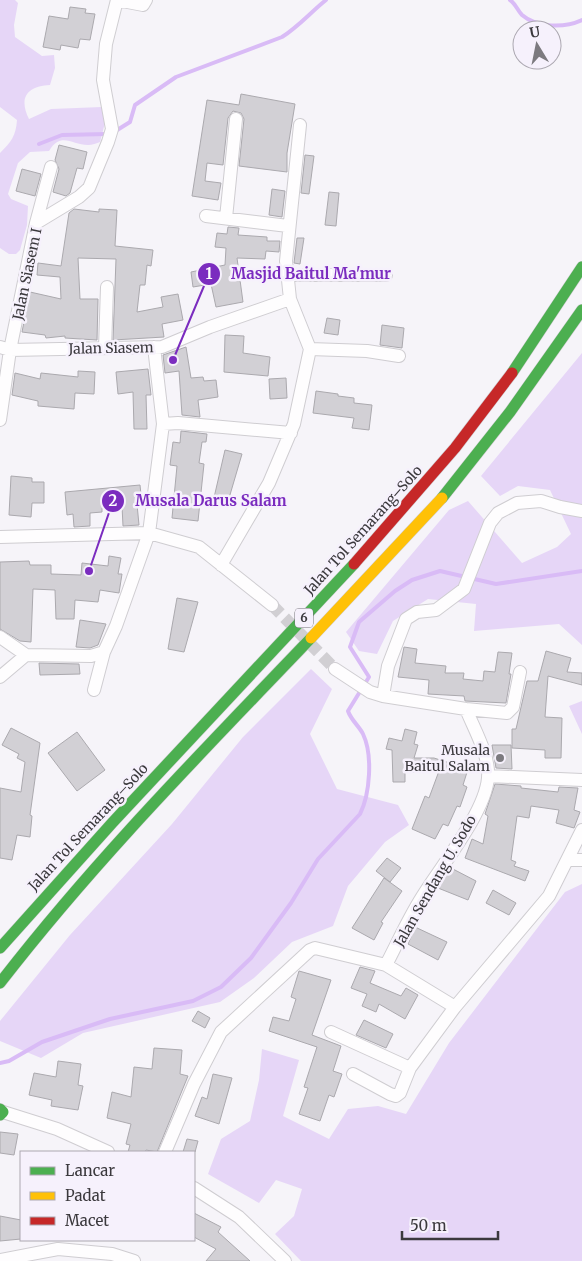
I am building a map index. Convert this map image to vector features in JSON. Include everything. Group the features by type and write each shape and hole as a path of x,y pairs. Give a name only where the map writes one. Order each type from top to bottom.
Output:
{"highway":[{"name":"Jalan Tol Semarang–Solo","path":"0,948 61,876 363,554 456,446 530,345 582,267"},
{"name":"6","path":"0,983 44,926 126,833 431,512 510,412 582,310"}],"street":[{"path":"117,0 139,6 143,6 146,0"},
{"name":"Jalan Siasem I","path":"0,420 5,349 36,223 79,197 89,188 112,129 103,80 106,44 117,0"},
{"path":"226,218 236,119"},
{"path":"221,565 269,483 291,433 303,388 310,349 290,299 286,275 288,226 300,125"},
{"path":"36,223 51,167"},
{"path":"206,216 288,226"},
{"path":"286,275 386,275"},
{"path":"104,348 107,286"},
{"name":"Jalan Siasem","path":"5,349 162,347 210,327 290,299"},
{"path":"94,690 104,652 116,626 150,533 163,424 154,347"},
{"path":"310,349 367,351 398,356"},
{"path":"163,424 178,423 291,433"},
{"path":"383,696 388,666 406,620 417,612 436,610 464,589 472,574 490,524 498,513 517,503 541,500 560,507 582,511"},
{"path":"0,537 150,533 199,547 272,604"},
{"path":"0,637 26,655 91,656 104,652"},
{"path":"0,677 26,655"},
{"path":"335,669 370,692 383,696 489,712 511,711 520,672"},
{"name":"Jalan Sendang U. Sodo","path":"386,965 421,898 466,830 486,788 488,776 487,762 466,709"},
{"path":"488,776 582,780"},
{"path":"352,1074 396,1096 400,1094 410,1068 455,1007 549,896 582,830"},
{"path":"568,860 582,860"},
{"path":"165,1151 194,1084 221,1032 310,950 317,948 386,965 455,1007"},
{"path":"331,1032 410,1068"},
{"path":"1,1112 57,1129 106,1151"},
{"path":"195,1189 239,1217 285,1261"},
{"path":"0,1260 58,1248 112,1254 134,1261"}],"shaded area":[{"path":"0,0 15,0 18,3 14,25 15,37 42,56 54,55 55,68 50,85 31,90 25,99 29,119 51,109 102,107 106,119 100,142 88,145 62,140 53,145 49,151 30,152 18,163 8,194 11,199 28,206 27,225 20,250 16,254 9,254 0,248 0,153 12,138 17,120 0,107"},
{"path":"582,353 582,645 559,624 474,631 476,604 428,599 393,621 377,654 359,651 346,632 449,510 468,501 522,563 557,547 571,534 550,490 518,486 500,496 481,476"},
{"path":"311,669 332,689 310,734 337,789 398,805 409,825 385,842 348,886 333,926 292,942 254,978 220,1002 83,1033 41,1058 0,1041 0,1021 70,935 172,824 243,737"},
{"path":"582,701 582,734 569,706"},
{"path":"582,884 582,1261 301,1261 275,1234 294,1216 302,1189 276,1180 259,1203 208,1174 221,1139 250,1121 259,1080 262,1049 299,1060 283,1116 329,1139 348,1109 378,1106 406,1114 449,1043 565,892"}],"building":[{"path":"70,7 86,9 85,13 95,14 90,40 80,39 78,48 61,45 60,50 43,47 49,16 68,19"},
{"path":"241,94 295,104 287,153 287,172 239,166 244,119 241,113 233,111 228,118 223,165 207,163 205,181 221,183 218,200 192,196 207,100 239,105"},
{"path":"59,145 87,152 83,169 77,168 70,193 66,196 53,192 59,169 55,160"},
{"path":"305,155 314,156 309,194 301,193"},
{"path":"22,169 41,174 35,196 16,191"},
{"path":"272,189 285,191 282,217 269,215"},
{"path":"329,192 339,193 336,226 325,225"},
{"path":"74,209 99,212 99,209 117,210 115,246 153,250 151,266 147,265 145,285 140,285 137,312 163,307 161,297 178,294 183,320 162,324 164,337 113,340 116,259 78,258 80,299 98,299 97,340 65,338 65,336 46,338 45,335 22,332 30,292 61,299 60,277 37,275 38,263 61,266 69,213"},
{"path":"228,227 239,228 238,235 267,237 267,241 280,241 279,252 266,251 265,259 237,258 243,302 216,307 211,284 193,287 191,272 225,265 226,248 215,247 217,233 227,234"},
{"path":"297,238 304,238 300,264 294,263"},
{"path":"327,318 340,320 338,335 324,333"},
{"path":"382,325 404,328 402,348 380,345"},
{"path":"225,335 244,336 243,353 270,357 268,376 224,372"},
{"path":"186,347 191,378 203,377 204,381 216,380 218,397 198,400 200,417 182,415 179,371 165,373 163,355"},
{"path":"148,369 151,395 146,395 147,429 134,429 133,392 118,394 116,372"},
{"path":"78,371 95,372 94,394 75,393 74,409 38,406 38,401 12,395 15,373 40,379 41,373 78,377"},
{"path":"286,378 287,398 270,399 269,379"},
{"path":"316,391 354,398 354,403 372,405 369,430 352,428 354,418 313,413"},
{"path":"181,431 207,434 206,442 202,442 199,463 204,464 198,521 172,518 177,466 170,465 173,442 180,443"},
{"path":"225,450 242,454 227,505 213,502"},
{"path":"11,476 32,478 32,482 44,482 44,503 32,503 31,517 9,515"},
{"path":"140,485 142,504 137,504 139,525 123,526 122,506 102,508 102,512 90,513 90,526 74,527 73,514 67,515 65,492"},
{"path":"109,556 121,558 118,574 122,574 119,593 100,590 98,602 75,600 74,619 56,619 55,590 33,589 31,642 20,641 0,629 0,562 29,561 30,565 51,565 51,574 81,575 82,563 108,566"},
{"path":"177,598 198,602 184,652 168,649"},
{"path":"80,620 106,624 98,645 90,648 76,647"},
{"path":"404,647 417,649 415,663 446,666 445,673 464,673 463,679 483,681 484,671 495,672 498,652 512,653 509,674 511,674 506,703 465,701 464,696 428,694 429,680 398,677"},
{"path":"546,651 571,658 567,672 582,673 582,685 548,676 545,717 562,718 561,758 545,758 545,750 512,748 512,729 516,729 527,681 538,681"},
{"path":"39,663 79,664 80,674 40,675"},
{"path":"11,728 40,743 30,815 32,816 30,837 17,835 12,860 0,858 0,788 21,792 25,762 17,758 19,754 2,745"},
{"path":"405,729 417,732 414,744 418,745 414,758 434,758 468,769 463,785 467,787 460,807 457,806 448,826 443,824 435,839 412,829 425,796 429,798 439,771 405,772 405,782 393,782 392,750 386,749 389,738 402,741"},
{"path":"77,732 105,770 77,791 48,753"},
{"name":"Musala Baitul Salam","path":"492,745 511,745 512,769 496,768"},
{"path":"495,784 558,792 559,787 578,788 574,810 580,812 574,828 556,823 559,810 531,806 529,818 517,816 511,860 516,862 514,866 529,871 525,881 465,858 472,839 483,844 488,816 485,814"},
{"path":"387,858 401,868 390,882 376,871"},
{"path":"451,868 476,881 468,900 438,888"},
{"path":"384,878 402,891 381,922 383,923 374,940 352,928"},
{"path":"493,890 516,903 509,915 486,903"},
{"path":"415,927 447,942 438,960 408,944"},
{"path":"360,967 375,971 370,983 401,996 406,988 418,995 405,1019 379,1004 376,1012 362,1006 367,994 351,988"},
{"path":"299,971 331,980 312,1035 341,1046 333,1071 342,1074 334,1097 329,1095 320,1121 299,1114 308,1088 304,1087 317,1047 269,1031 273,1017 289,1021 296,999 291,997"},
{"path":"198,1011 210,1018 205,1028 192,1021"},
{"path":"364,1020 393,1034 386,1048 356,1035"},
{"path":"154,1048 182,1050 180,1074 188,1076 157,1151 128,1151 130,1145 126,1144 131,1124 107,1118 112,1092 131,1097 134,1067 152,1069"},
{"path":"58,1061 81,1064 78,1085 83,1086 78,1110 51,1106 52,1100 29,1095 34,1073 56,1077"},
{"path":"213,1074 232,1078 219,1124 195,1116 202,1097 207,1099"},
{"path":"0,1132 18,1134 14,1155 0,1153"},
{"path":"187,1139 198,1141 195,1152 183,1151"},
{"path":"195,1214 221,1227 218,1232 250,1261 206,1261 216,1249 195,1238"},
{"path":"0,1216 20,1220 20,1239 0,1241"}],"waterway":[{"path":"114,132 130,122 135,105 176,77 282,37 294,29 326,0"},
{"path":"510,0 522,15 535,22 560,25 582,20"},
{"path":"39,144 62,135 107,134"},
{"path":"0,1063 9,1061 42,1042 110,1019 193,1001 221,987 251,958 291,903 318,859 360,814 368,785 368,753 363,734 348,711 369,677 350,647 359,622 395,591 412,580 440,571 496,584 582,571"}],"tunnel":[{"path":"272,605 335,669"}],"traffic: fast":[{"path":"512,373 582,267"},
{"path":"442,498 510,412 582,310"},
{"path":"0,948 113,822 354,564"},
{"path":"0,983 36,937 112,849 311,638"},
{"path":"0,1109 3,1112 0,1115"}],"traffic: slow":[{"path":"311,638 442,498"}],"traffic: jam":[{"path":"354,564 455,448 512,373"}],"place":[{"name":"Masjid Baitul Ma'mur","path":"173,360"},
{"name":"Musala Darus Salam","path":"89,571"},
{"name":"Musala Baitul Salam","path":"500,758"}]}
